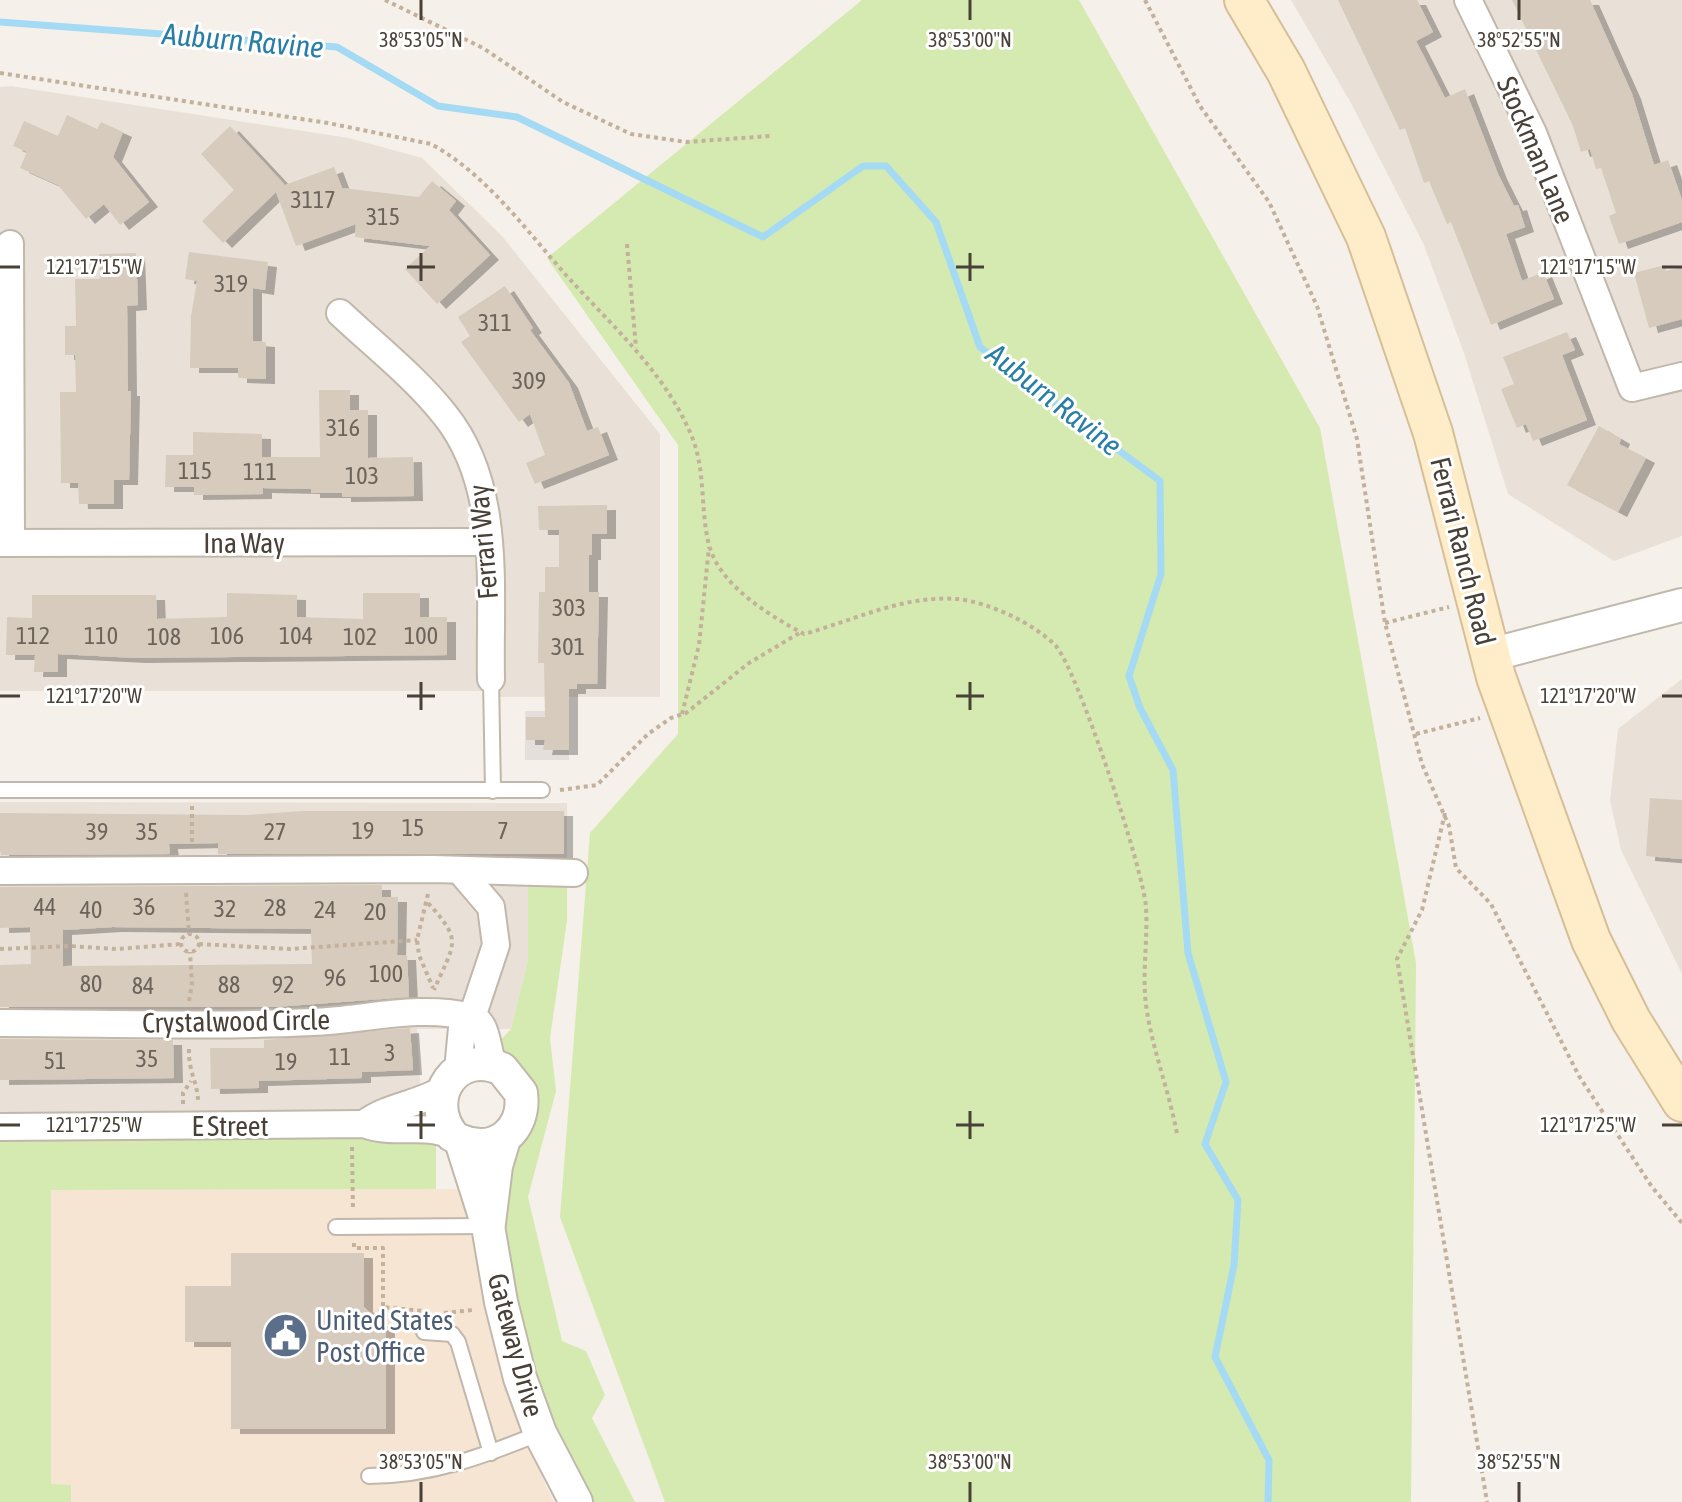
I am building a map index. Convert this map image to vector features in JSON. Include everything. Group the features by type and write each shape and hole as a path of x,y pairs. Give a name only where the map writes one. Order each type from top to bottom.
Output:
{"main road":[{"name":"Ferrari Ranch Road","path":"1244,0 1286,71 1366,237 1433,433 1490,655 1591,940 1631,1020 1682,1102"}],"street":[{"name":"Stockman Lane","path":"1468,0 1533,133 1632,388 1682,376"},
{"path":"5,543 10,244"},
{"name":"Ferrari Way","path":"340,313 420,386 447,416 477,474 488,542 491,679"},
{"name":"Ina Way","path":"5,543 488,542"},
{"path":"1490,655 1682,605"},
{"path":"0,871 433,869 462,873 574,873"},
{"path":"450,1080 475,1063 493,1064 511,1075 522,1103 518,1124 504,1139 483,1146 457,1138 441,1116 462,1028 472,1017 496,945 491,907 462,873"},
{"name":"Crystalwood Circle","path":"0,1023 311,1023 394,1013 472,1017"},
{"path":"472,1017 484,1027 493,1064"},
{"name":"E Street","path":"364,1124 381,1111 427,1099 450,1080"},
{"name":"E Street","path":"0,1127 364,1124 383,1131 438,1129 457,1138"},
{"name":"Gateway Drive","path":"457,1138 488,1226 509,1342 540,1433 576,1502"},
{"name":"Gateway Drive","path":"488,1226 496,1166 504,1139"}],"lane":[{"path":"491,679 493,791"},
{"path":"0,790 542,790"},
{"path":"336,1227 488,1226"},
{"path":"424,1332 452,1334 458,1342 491,1453"},
{"path":"369,1476 424,1472 491,1453 540,1433"}],"path":[{"path":"385,0 483,48 563,102 631,134 686,142 770,136"},
{"path":"1145,0 1200,106 1269,202 1317,306 1357,439 1385,623 1422,764 1445,812 1456,868 1491,904 1506,927 1527,976 1579,1076 1652,1187 1682,1223"},
{"path":"0,73 328,123 431,144 446,152 511,210 636,350 674,401 693,439 709,544 718,567 763,609 804,634 895,605 937,599 960,600 980,604 1036,630 1056,646 1074,678 1138,865 1146,907 1143,970 1147,1007 1177,1134"},
{"path":"627,244 636,350"},
{"path":"682,714 699,645 709,544"},
{"path":"1385,623 1476,601"},
{"path":"574,789 597,785 648,734 682,714 749,663 801,632"},
{"path":"1416,734 1508,711"},
{"path":"1445,812 1422,910 1397,959 1487,1502"},
{"path":"436,890 429,889 417,940 419,955 438,1000"},
{"path":"428,903 452,929 454,942 434,990"},
{"path":"187,934 197,937 199,944 194,952 188,952 181,944 187,934"},
{"path":"199,944 290,949 417,940"},
{"path":"0,949 70,946 126,949 181,944"},
{"path":"375,1318 383,1307 442,1313 473,1310"}],"shaded area":[{"path":"1291,0 1682,0 1682,536 1614,561 1508,494 1464,353 1424,245 1352,105"},
{"path":"11,86 349,138 422,158 502,236 660,434 660,697 494,697 493,691 0,691 0,87"},
{"path":"1682,679 1682,974 1621,850 1610,801 1618,729"},
{"path":"525,711 569,711 569,760 525,760"},
{"path":"0,802 567,803 567,885 528,885 528,960 511,1029 417,1029 421,1096 352,1117 0,1122"},
{"path":"480,1189 494,1303 544,1482 554,1502 71,1502 71,1485 51,1485 50,1190"}],"green space":[{"path":"862,0 1079,0 1320,428 1416,963 1411,1502 665,1502 560,1217 590,833 678,734 678,445 547,258"},
{"path":"528,885 567,885 567,921 550,1038 556,1091 528,1197 562,1341 586,1351 605,1395 592,1418 635,1502 582,1502 545,1429 490,1193 525,1132 492,1049 511,1029 528,960"},
{"path":"436,1119 436,1189 51,1190 51,1484 71,1485 71,1502 0,1502 0,1131"}],"building":[{"path":"1338,0 1417,0 1433,32 1416,41 1445,98 1465,89 1498,174 1514,206 1518,205 1525,227 1506,234 1522,281 1543,272 1554,299 1491,325 1451,222 1447,224 1429,181 1424,183 1405,128 1400,130"},
{"path":"1512,0 1590,0 1632,94 1654,165 1668,160 1682,200 1682,222 1619,244 1609,216 1616,213 1601,168 1596,169 1590,149 1581,152 1573,126"},
{"path":"67,115 97,129 101,122 123,132 113,157 149,202 120,225 104,204 86,219 58,185 20,168 27,152 13,146 24,121 58,136"},
{"path":"230,126 284,184 282,186 334,167 342,188 419,197 432,181 456,201 449,210 490,255 437,304 405,269 430,246 355,237 356,224 296,246 276,192 223,243 202,221 234,190 201,154"},
{"path":"189,252 268,262 265,290 253,288 253,341 266,342 266,379 238,378 238,368 190,368 191,316 197,281 185,279"},
{"path":"136,253 138,305 127,306 128,391 131,391 129,480 114,480 114,504 79,504 78,483 61,483 60,392 76,392 75,355 65,355 65,326 76,326 75,279 100,279 99,254"},
{"path":"1665,265 1666,271 1682,267 1682,319 1649,328 1634,273"},
{"path":"505,286 533,328 530,330 569,383 587,431 598,427 609,455 535,484 526,463 545,455 530,414 519,422 461,342 470,336 458,317"},
{"path":"1567,332 1575,350 1562,355 1587,420 1533,441 1526,424 1517,428 1501,389 1514,384 1503,357"},
{"path":"319,390 350,390 350,410 368,410 368,458 413,457 414,496 342,497 342,493 311,493 311,489 263,488 263,494 194,495 194,487 165,487 166,455 193,455 193,432 262,434 262,457 320,457"},
{"path":"1599,426 1621,439 1619,444 1646,458 1618,512 1567,485"},
{"path":"607,505 607,534 592,534 592,555 589,555 589,592 599,592 597,684 577,684 577,689 569,689 569,750 543,750 545,740 526,740 526,717 545,717 544,663 538,663 539,592 545,592 545,567 559,567 559,530 539,530 538,506"},
{"path":"227,593 297,595 297,617 363,619 363,593 420,593 420,617 447,617 447,655 137,658 58,654 58,672 34,672 35,655 6,655 7,617 32,618 32,595 156,595 157,619 227,617"},
{"path":"1650,798 1682,800 1682,859 1646,856"},
{"path":"303,811 564,811 564,854 218,854 218,843 169,844 170,854 1,855 0,850 0,813 247,815"},
{"path":"382,885 382,897 398,897 397,955 407,955 409,997 274,1007 0,1007 0,965 31,964 30,927 0,928 0,887","holes":["113,927 311,929 312,964 63,966 63,930"]},
{"path":"410,1028 413,1070 362,1072 362,1078 259,1081 259,1088 211,1089 210,1048 264,1048 264,1040"},
{"path":"0,1039 173,1040 174,1078 0,1080"},
{"name":"United States Post Office","path":"231,1253 364,1253 364,1307 386,1329 386,1429 231,1429 231,1342 185,1342 185,1286 231,1286"}],"waterway":[{"name":"Auburn Ravine","path":"0,22 337,47 438,106 517,117 763,237 863,166 886,166 936,222 980,347 1160,481 1161,574 1129,676 1140,708 1173,770 1188,953 1226,1082 1205,1144 1238,1200 1234,1265 1215,1357 1269,1460 1268,1502"}],"place":[{"name":"United States Post Office","path":"285,1336"}]}
